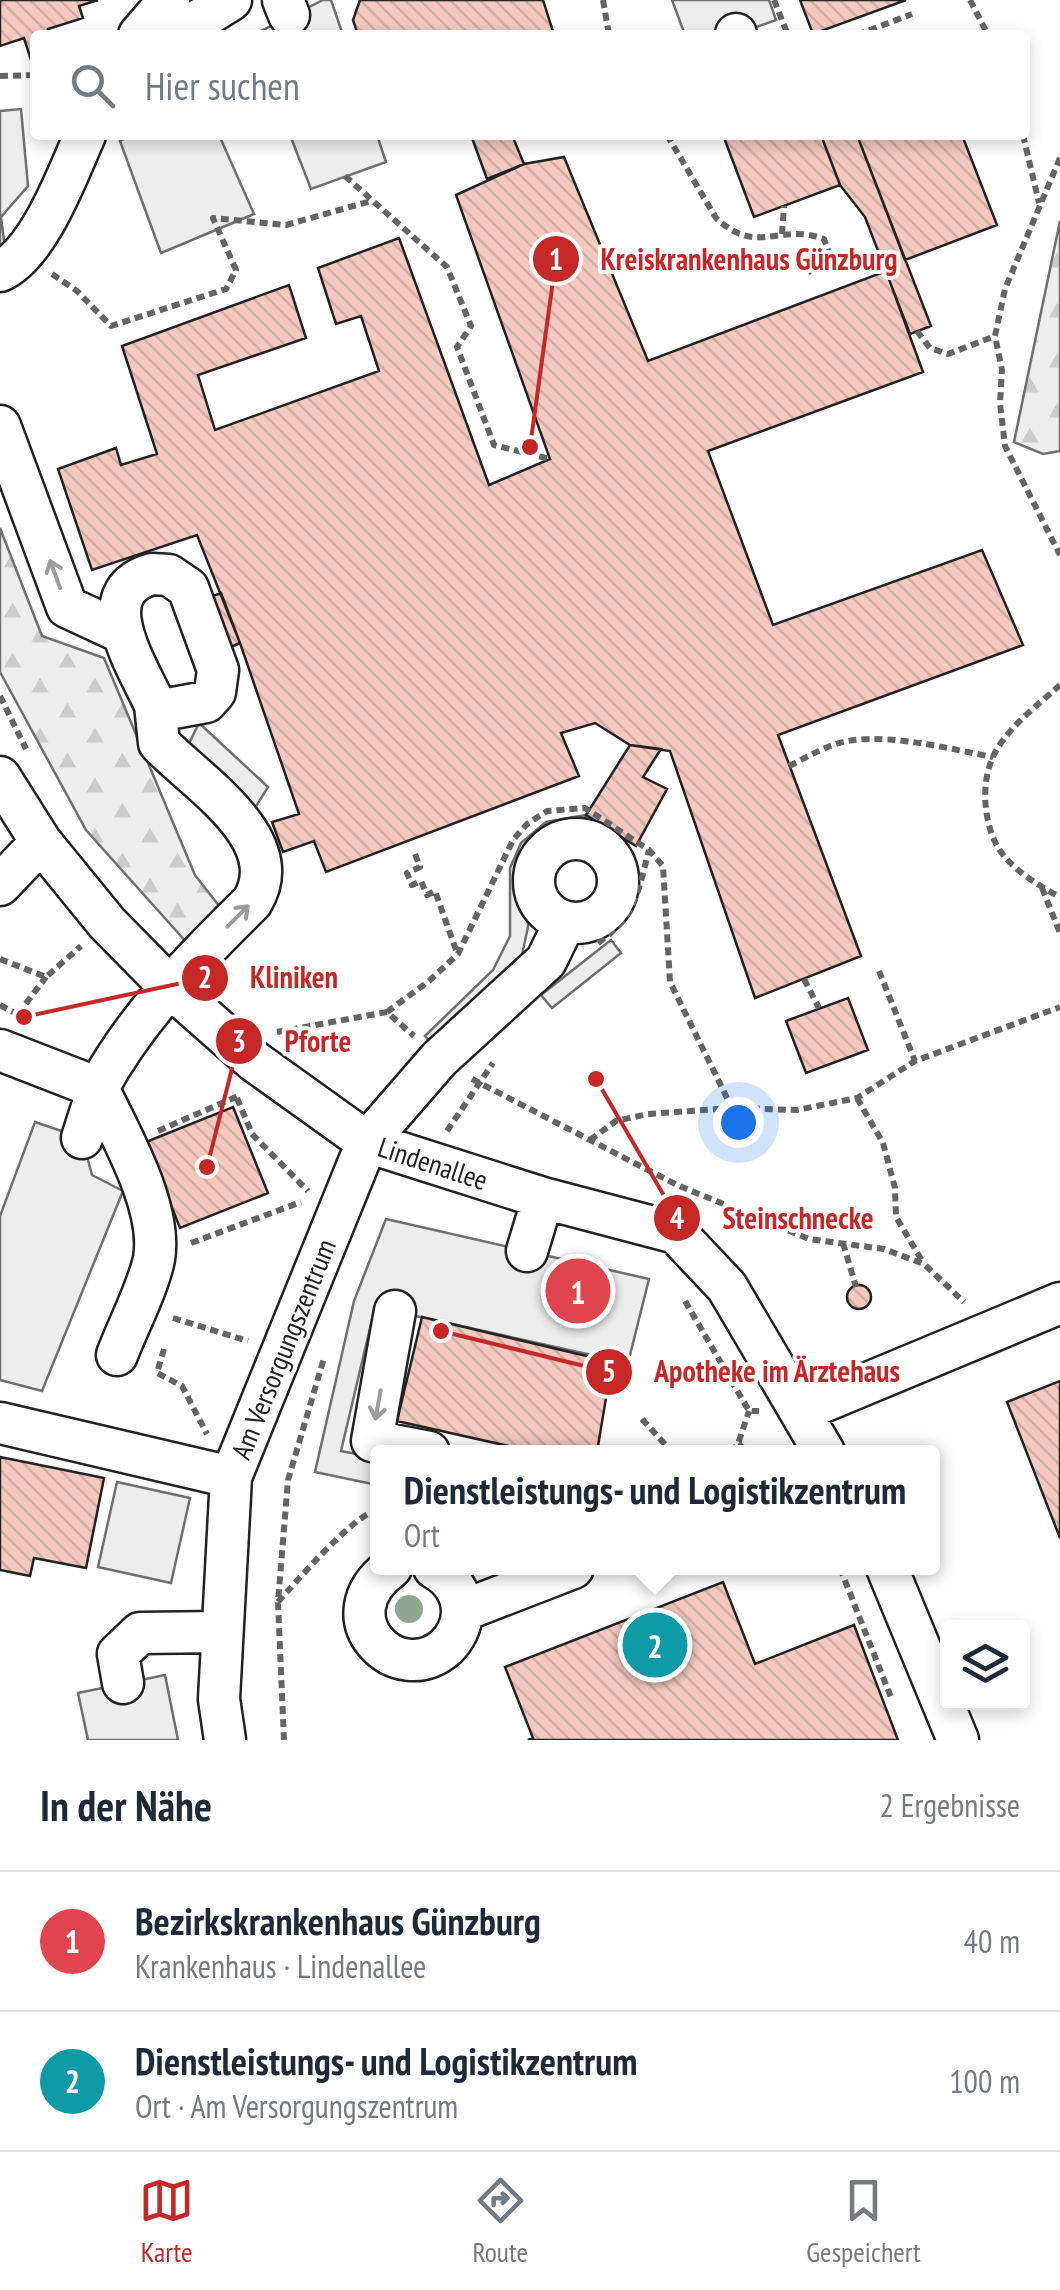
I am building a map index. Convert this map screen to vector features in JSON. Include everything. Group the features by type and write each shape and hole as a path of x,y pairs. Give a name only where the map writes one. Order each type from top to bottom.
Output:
{"street":[{"path":"143,30 170,0"},
{"path":"186,30 231,0"},
{"path":"11,262 36,238 84,140"},
{"path":"0,426 66,607 123,633"},
{"path":"82,1138 98,1088 122,1044 169,986 252,902 261,887 262,865 245,824 159,744 154,705 123,633 119,606 125,588 136,578 152,574 169,575 188,588 218,670 215,692 206,702 168,709 154,705"},
{"name":"Lindenallee","path":"0,776 40,842 107,923 169,986 254,1061 367,1142 543,1198 676,1233 727,1286 820,1445"},
{"path":"0,885 40,842"},
{"name":"Am Versorgungszentrum","path":"225,1740 219,1699 230,1477 367,1142 439,1059 546,961 565,922"},
{"path":"0,1050 98,1088 125,1145 154,1221 154,1259 117,1355"},
{"path":"527,1251 543,1198"},
{"path":"800,1411 1060,1304"},
{"path":"393,1445 372,1441 395,1311"},
{"path":"0,1422 154,1475 230,1477"},
{"path":"384,1575 368,1591 364,1606 371,1637 381,1649 411,1660 441,1652 452,1641 462,1610 451,1580 444,1575"},
{"path":"462,1610 554,1575"},
{"path":"891,1575 958,1740"},
{"path":"123,1684 118,1654 140,1633 222,1632"}],"path":[{"path":"603,0 608,30"},
{"path":"774,0 786,30"},
{"path":"970,0 985,30"},
{"path":"870,30 912,14"},
{"path":"0,76 30,75"},
{"path":"670,140 716,218 726,228 753,240 802,232 824,239 826,260 807,273"},
{"path":"1024,140 1039,204"},
{"path":"1060,158 1005,289 996,336 1002,370 1000,403 1005,446 1060,555"},
{"path":"345,176 448,267 471,326 457,347 494,445 550,459"},
{"path":"11,262 77,291 111,326 226,289 236,270 213,218 286,225 371,201"},
{"path":"782,234 784,206"},
{"path":"918,331 930,348 948,354 996,336"},
{"path":"1060,686 1026,714 992,757 985,788 990,828 1003,855 1041,887 1060,897"},
{"path":"789,766 834,744 850,741 904,741 992,757"},
{"path":"415,854 420,867 407,873 412,884 421,881 427,894 435,891 458,954"},
{"path":"1041,887 1060,933"},
{"path":"18,1014 46,977 107,923"},
{"path":"0,959 46,977"},
{"path":"879,971 915,1060"},
{"path":"804,979 819,1008"},
{"path":"590,1140 616,1121 648,1114 732,1108 797,1110 857,1098 915,1060 1060,1007"},
{"path":"431,1163 439,1143 497,1056"},
{"path":"180,1247 314,1198 252,1134 237,1098"},
{"path":"857,1098 884,1143 895,1188 896,1217 924,1264"},
{"path":"843,1243 856,1287"},
{"path":"680,1294 749,1410 738,1444"},
{"path":"230,1477 182,1386 157,1373 173,1318 282,1352"},
{"path":"284,1740 279,1698 278,1602 288,1480 326,1350"},
{"path":"749,1410 800,1411"},
{"path":"642,1419 666,1445"},
{"path":"278,1602 370,1511"},
{"path":"843,1575 892,1700"}],"green space":[{"path":"1060,221 1060,451 1043,454 1014,442"},
{"path":"0,528 42,636 104,658 195,875 223,911 188,944 86,830 0,672"}],"shaded area":[{"path":"323,0 331,0 341,30 263,30"},
{"path":"672,0 769,0 776,20 748,30 683,30"},
{"path":"21,109 28,186 1,217 5,248 0,248 0,111"},
{"path":"221,140 254,214 161,253 120,141"},
{"path":"292,140 379,140 386,162 311,189"},
{"path":"199,723 268,787 245,824 179,764"},
{"path":"586,815 579,831 553,837 532,860 527,880 528,927 522,955 505,979 434,1048 425,1036 493,970 510,936 510,868 521,843 546,822"},
{"path":"611,940 621,953 552,1008 541,995"},
{"path":"35,1122 82,1138 92,1175 123,1191 42,1391 0,1380 0,1216"},
{"path":"386,1219 649,1279 628,1363 375,1307 341,1451 370,1457 370,1484 315,1472 354,1301"},
{"path":"117,1482 190,1498 171,1583 98,1567"},
{"path":"165,1675 178,1740 88,1740 78,1693"}],"building":[{"path":"0,0 98,0 79,6 83,18 48,30 30,30 30,57 24,38 0,46"},
{"path":"360,0 543,0 552,30 356,30 353,20"},
{"path":"800,0 906,0 824,30 811,30"},
{"path":"473,140 514,140 524,164 487,179"},
{"path":"725,140 823,140 840,185 754,217"},
{"path":"823,140 859,140 931,326 910,334 865,217 840,185"},
{"path":"859,140 964,140 997,225 905,260"},
{"path":"564,157 648,361 886,271 923,372 708,451 773,625 982,550 1023,645 778,735 861,956 755,998 670,751 630,745 595,723 561,733 579,776 326,872 314,841 283,852 272,822 299,814 240,643 197,535 92,570 58,469 116,448 121,465 157,454 122,346 289,285 306,338 198,375 215,430 379,371 361,316 336,324 318,268 399,238 489,485 550,459 456,195 524,164"},
{"path":"221,593 240,643 196,662 177,609"},
{"path":"630,745 661,749 643,777 667,789 636,846 586,815"},
{"path":"848,998 868,1050 806,1073 786,1021"},
{"path":"233,1107 268,1193 180,1228 146,1142"},
{"path":"859,1285 871,1297 859,1309 847,1297"},
{"path":"422,1317 612,1362 598,1445 504,1445 397,1421"},
{"path":"1060,1381 1060,1538 1007,1402"},
{"path":"0,1457 104,1478 86,1568 34,1558 30,1576 0,1570"},
{"path":"723,1582 755,1664 854,1625 898,1740 528,1740 533,1738 505,1667"}],"place":[{"name":"Kreiskrankenhaus Günzburg","path":"530,447"},
{"name":"Kliniken","path":"24,1017"},
{"name":"Steinschnecke","path":"596,1079"},
{"name":"Pforte","path":"207,1167"},
{"name":"Bezirkskrankenhaus Günzburg","path":"578,1291"},
{"name":"Apotheke im Ärztehaus","path":"441,1331"},
{"name":"Dienstleistungs- und Logistikzentrum","path":"655,1645"}]}
